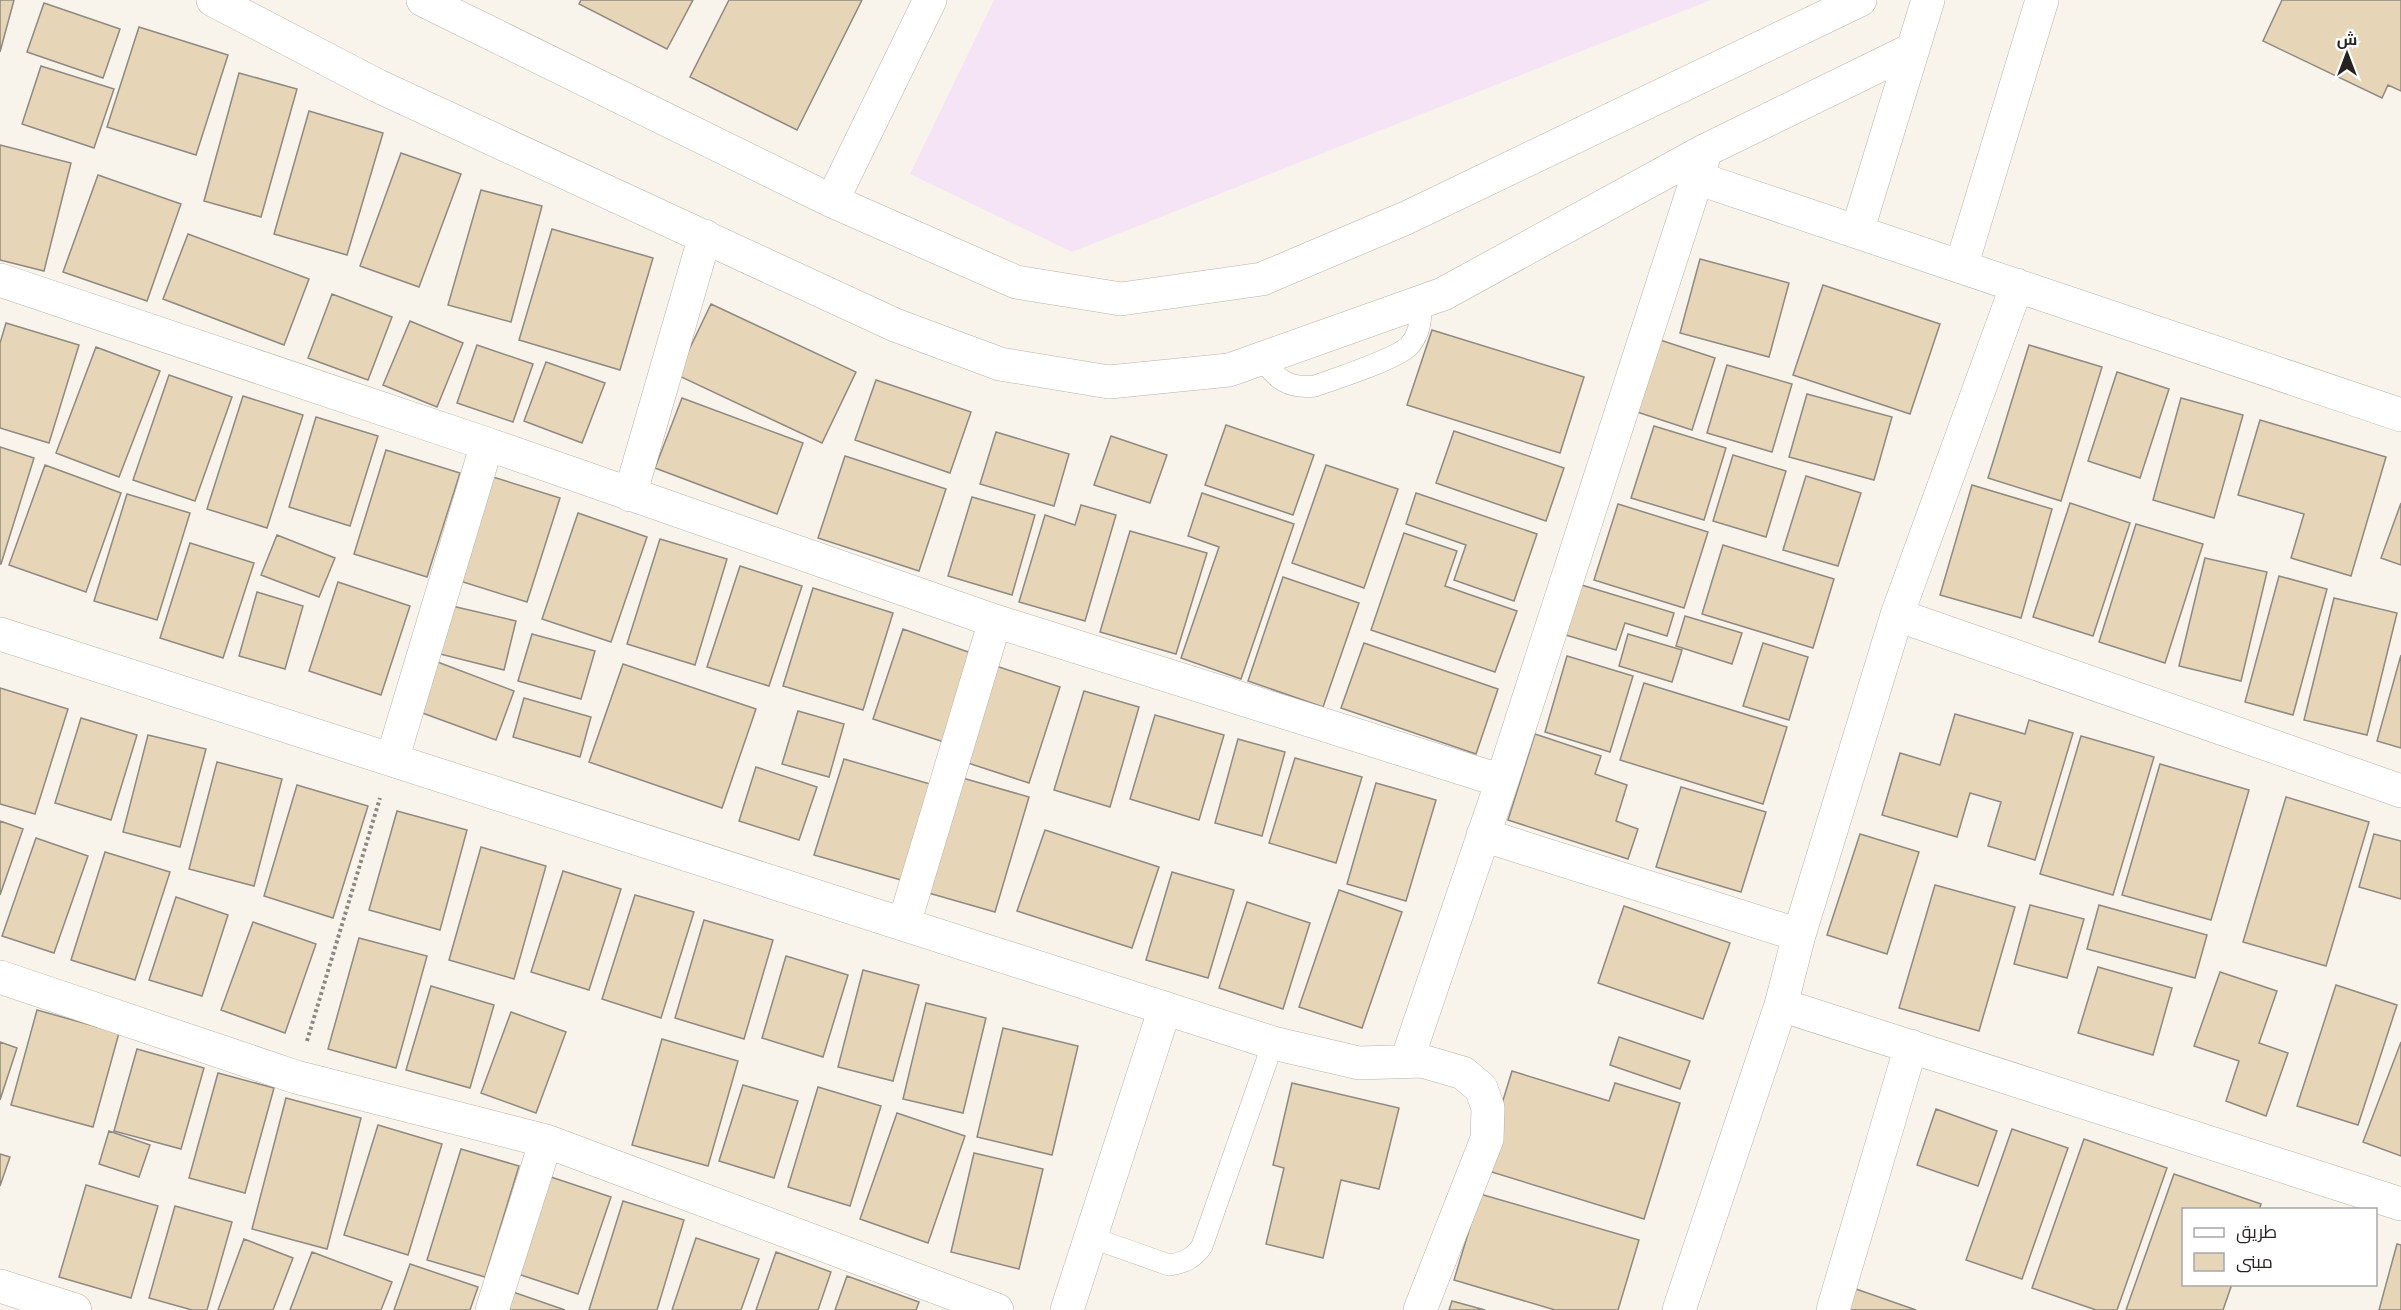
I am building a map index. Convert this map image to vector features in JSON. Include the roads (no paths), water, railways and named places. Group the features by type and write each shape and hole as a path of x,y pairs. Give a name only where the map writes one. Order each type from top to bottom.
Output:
{"street":[{"path":"213,0 378,86 895,325 1000,364 1109,382 1229,370 1443,294 1701,164 1912,49"},
{"path":"423,0 832,201 1016,282 1121,299 1262,279 1406,218 1860,0"},
{"path":"832,201 930,0"},
{"path":"1857,231 1928,0"},
{"path":"1961,267 2042,0"},
{"path":"1701,164 1857,231 2401,415"},
{"path":"1407,1060 1502,781 1701,164"},
{"path":"630,495 705,236"},
{"path":"1679,1310 1781,1005 1799,935 1897,615 2016,285"},
{"path":"2,287 487,444 995,621 1502,781"},
{"path":"392,760 487,444"},
{"path":"1897,615 2401,791"},
{"path":"904,924 995,621"},
{"path":"1,638 392,760 1273,1043 1359,1063 1422,1060 1463,1073 1481,1088 1488,1108 1487,1139 1420,1310"},
{"path":"1483,835 1799,935"},
{"path":"0,976 296,1077 546,1141 997,1310"},
{"path":"1781,1005 2401,1204"},
{"path":"1066,1310 1165,1008"},
{"path":"1833,1310 1911,1046"},
{"path":"492,1310 546,1141"},
{"path":"0,1286 75,1310"}],"lane":[{"path":"1262,358 1274,377 1282,382 1303,387 1315,386 1402,351 1414,338 1419,327 1420,302"},
{"path":"1090,1237 1169,1265 1180,1264 1197,1254 1202,1246 1273,1043"}]}
